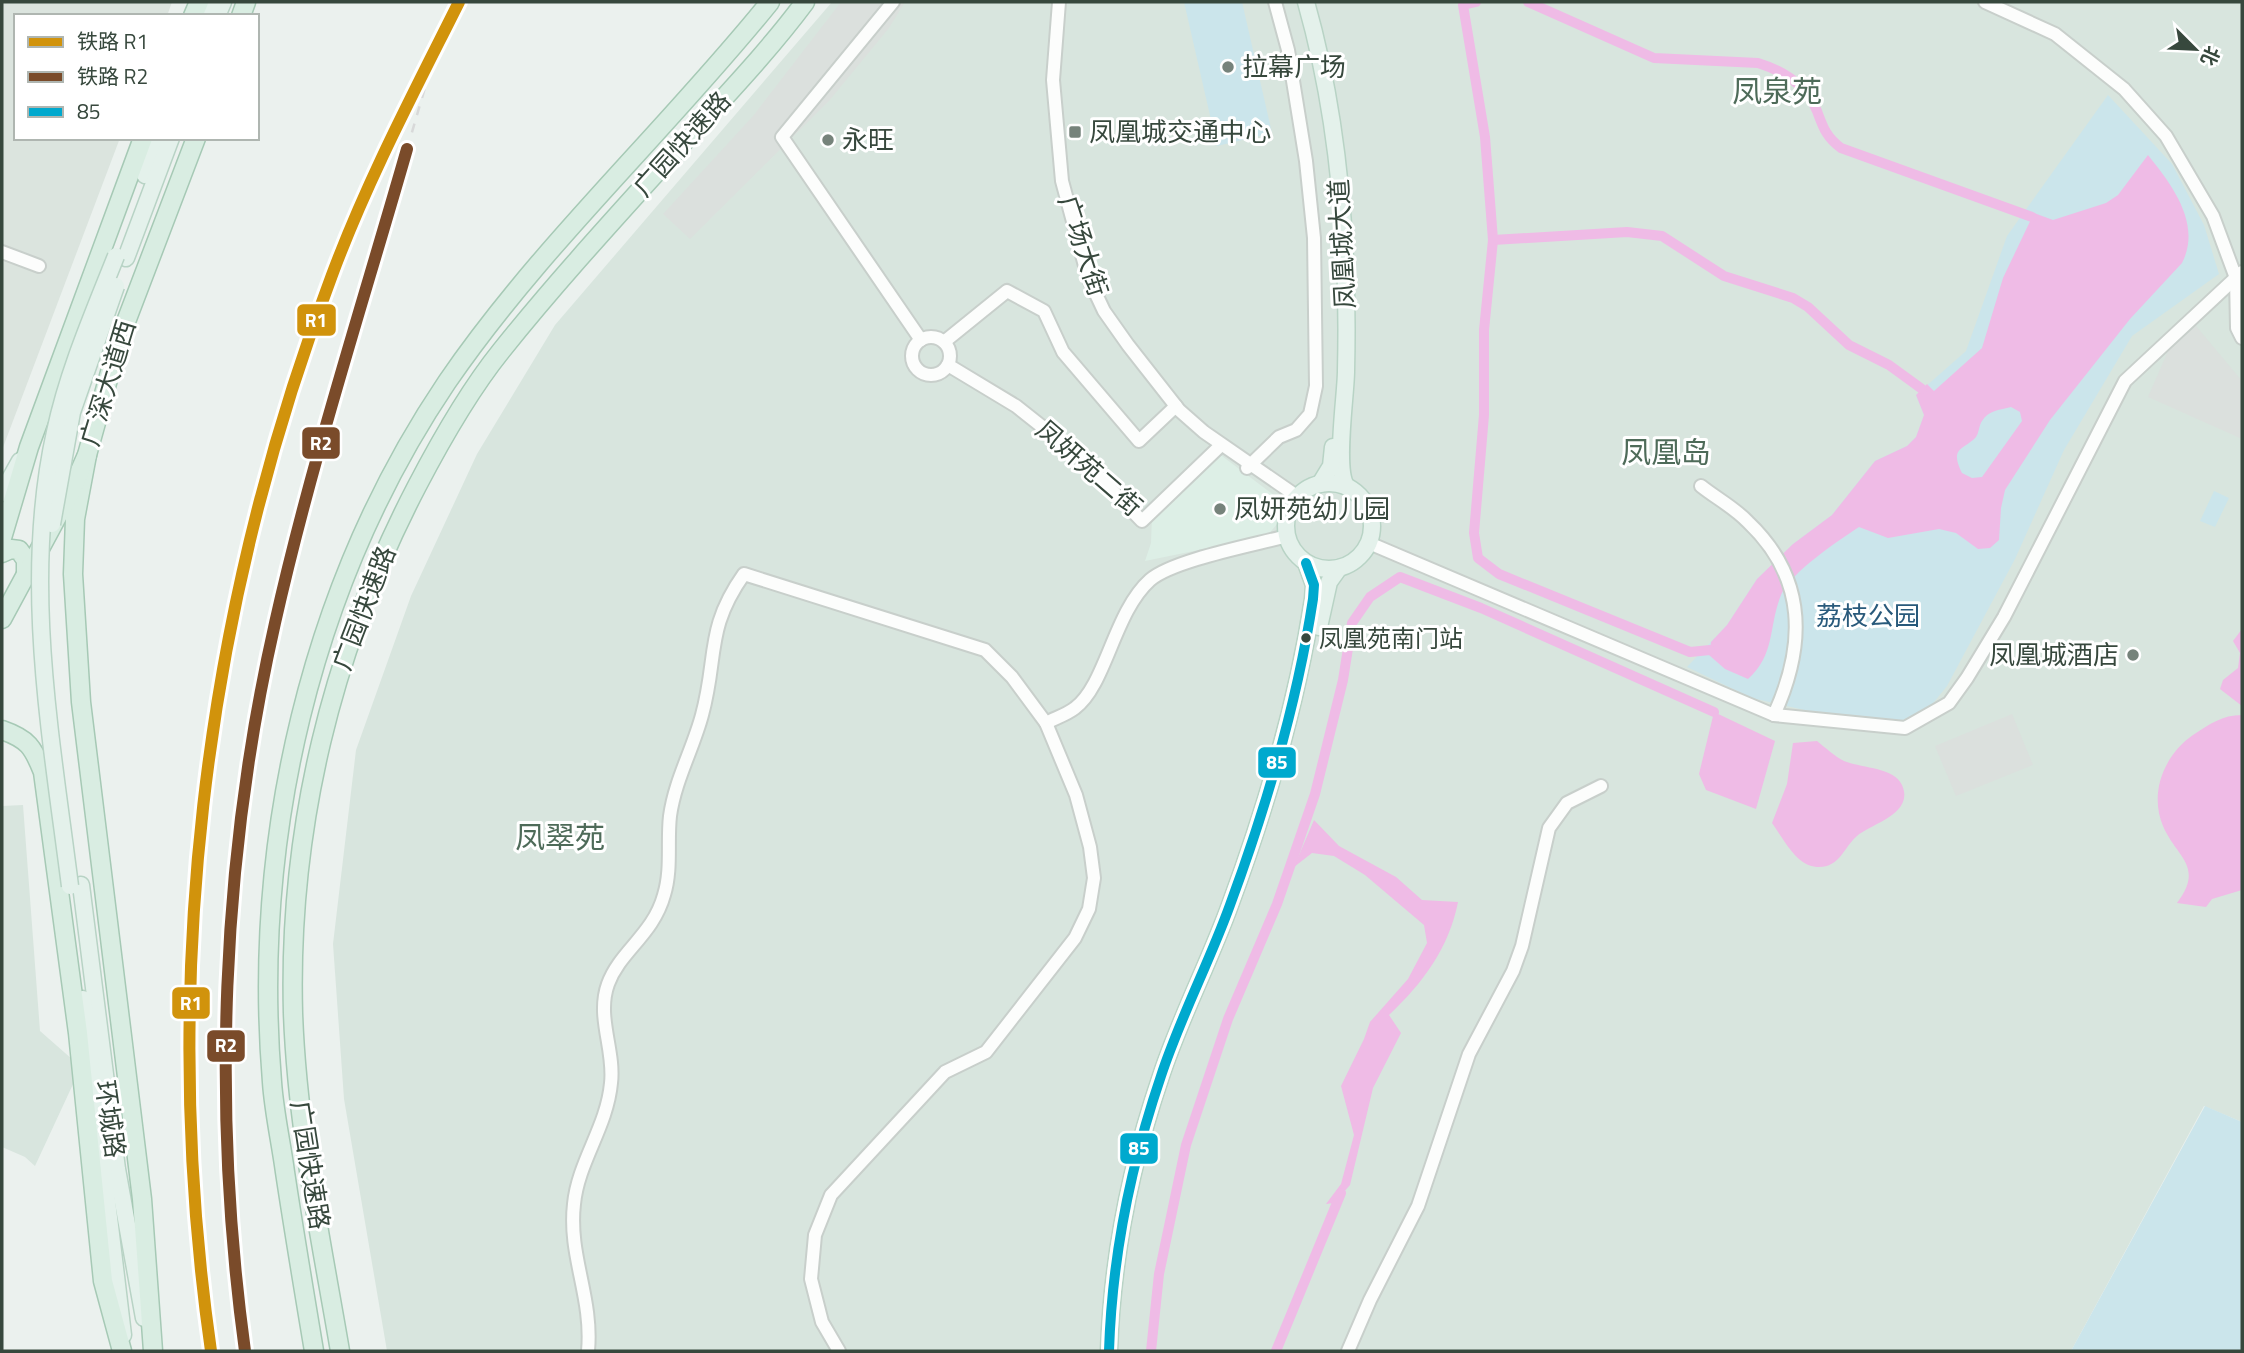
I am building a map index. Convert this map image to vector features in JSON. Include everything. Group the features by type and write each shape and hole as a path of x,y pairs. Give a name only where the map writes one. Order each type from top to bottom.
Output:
{"highway":[{"name":"广园快速路","path":"314,1351 272,1084 268,1009 269,933 280,824 298,722 316,659 343,583 386,488 415,433 447,382 534,269 770,2"},
{"name":"广园快速路","path":"340,1351 297,1078 293,945 297,880 313,780 328,711 347,646 368,588 416,488 460,410 499,353 630,201 780,36 805,2"},
{"path":"780,36 817,2"},
{"name":"广深大道西","path":"2,538 29,447 142,140"},
{"name":"广深大道西","path":"2,619 66,501 86,455 119,340 195,140"},
{"path":"77,313 89,304 102,306 114,320 119,340"},
{"path":"41,414 44,429 50,437 60,442 82,439 94,427"},
{"path":"86,455 75,519 74,625 82,716 141,1186 151,1351"},
{"path":"2,553 11,549 19,550 26,560 26,573"},
{"path":"2,730 17,735 34,748 43,772 78,1033 103,1281 124,1351"}],"main road":[{"name":"凤凰城大道","path":"1296,2 1323,126 1336,256 1335,425 1331,466 1320,484"},
{"name":"凤凰城大道","path":"1306,2 1325,87 1340,181 1347,336 1341,466 1347,487"},
{"path":"121,257 158,140"},
{"path":"75,885 41,631 39,574 43,501 55,432 73,366 170,140"},
{"path":"2,493 29,447"},
{"path":"1320,484 1347,487 1364,502 1371,517 1369,543 1354,561 1339,568 1322,569 1306,563 1294,551 1287,536 1286,519 1296,500 1320,484"},
{"path":"1109,1351 1123,1223 1152,1104 1176,1036 1230,906 1288,725 1313,599 1314,585 1306,563"},
{"path":"1119,1351 1128,1253 1152,1140 1176,1063 1228,937 1272,813 1301,712 1326,592 1339,568"},
{"name":"环城路","path":"75,885 124,1351"},
{"name":"环城路","path":"75,885 117,1168 151,1351"}],"street":[{"path":"893,2 782,137 921,341"},
{"name":"广场大街","path":"1052,2 1056,22"},
{"name":"广场大街","path":"1059,2 1053,80 1062,181 1088,277 1112,323 1176,406 1204,432 1296,500"},
{"path":"1249,466 1279,437 1296,430 1310,414 1316,386 1314,238 1307,167 1287,50 1275,2"},
{"path":"1985,2 2055,34 2139,104 2166,136 2192,175 2239,275 2237,328 2242,338"},
{"path":"2,252 39,266"},
{"path":"1369,543 1774,715 1905,728 1949,704 2004,617 2125,381 2239,275"},
{"path":"944,342 1007,290 1044,311 1063,352 1139,441 1176,406"},
{"path":"933,337 944,342 950,353 948,365 933,375 917,368 914,350 921,341 933,337"},
{"name":"凤妍苑二街","path":"948,365 1016,406 1079,456 1142,521 1218,448"},
{"name":"广场大街","path":"1204,432 1218,448 1249,466"},
{"path":"1701,486 1749,522 1784,566 1796,608 1795,653 1774,715"},
{"path":"1046,723 1076,708 1090,689 1131,601 1152,579 1179,566 1287,536"},
{"path":"588,1351 588,1305 577,1263 572,1222 578,1181 609,1102 611,1059 604,1001 617,966 645,935 665,894 670,814 678,782 703,713 716,630 734,589 744,575 985,650 1012,677 1046,723 1076,795 1090,847 1094,878 1089,909 1075,938 993,1044 978,1057 946,1072 831,1195 815,1235 811,1279 822,1322 839,1351"},
{"path":"1348,1351 1370,1300 1418,1206 1469,1054 1513,971 1522,947 1549,828 1567,803 1601,786"}],"shaded area":[{"path":"2,2 172,2 168,14 14,14 14,140 119,140 2,450"},
{"path":"832,2 2242,2 2242,1122 2204,1106 2071,1351 387,1351 344,1099 333,944 356,750 411,596 477,454 555,325"},
{"path":"841,2 905,2 889,28 829,101 690,239 663,214 753,116"},
{"path":"2148,155 2182,206 2188,234 2182,263 2130,319 2050,420 2005,490 1999,540 1990,548 1978,549 1956,533 1939,529 1888,538 1859,527 1816,558 1786,586 1777,607 1763,660 1748,679 1725,669 1709,655 1711,642 1727,625 1757,579 1793,544 1832,515 1875,461 1907,446 1916,437 1924,415 1916,395 1927,384 1934,391 1982,348 2003,278 2034,213 2053,220 2106,203 2118,195","holes":["2011,407 2020,412 2022,421 1982,477 1972,478 1962,473 1958,465 1958,454 1976,437 1985,417"]},
{"path":"2196,326 2242,381 2242,439 2148,397 2169,349"},
{"name":"凤妍苑幼儿园","path":"1215,455 1222,456 1283,502 1277,524 1267,536 1145,561 1151,543 1152,516"},
{"path":"2242,629 2242,706 2220,689 2223,680 2238,668 2240,653 2233,641"},
{"path":"1714,712 1775,741 1756,809 1706,790 1699,774"},
{"path":"2012,714 2033,765 1956,796 1935,746"},
{"path":"2242,715 2242,890 2212,899 2206,907 2177,903 2185,890 2188,871 2168,837 2159,813 2162,776 2174,753 2193,735 2222,718"},
{"path":"1817,741 1844,761 1892,775 1902,785 1904,795 1897,811 1857,836 1836,861 1817,867 1796,857 1772,823 1787,784 1793,743"},
{"path":"23,805 40,1031 81,1067 35,1166 25,1157 2,1147 2,806"},
{"path":"1314,820 1339,846 1396,877 1422,900 1458,902 1448,935 1433,964 1389,1015 1401,1033 1373,1088 1350,1185 1334,1203 1326,1204 1341,1184 1354,1135 1341,1086 1370,1022 1408,979 1427,943 1424,925 1365,875 1334,856 1312,853 1294,867"}],"green space":[{"name":"拉幕广场","path":"1184,2 1242,2 1272,133 1217,146"},
{"name":"荔枝公园","path":"2108,95 2172,164 2204,225 2219,274 2132,336 2064,450 2015,559 1947,686 1930,707 1892,725 1831,716 1752,698 1687,667 1727,625 1757,579 1793,544 1832,515 1875,461 1907,446 1916,437 1924,415 1916,395 1966,351 2007,236"},
{"path":"2214,491 2229,498 2215,527 2200,521"},
{"path":"2205,1106 2242,1122 2242,1351 2071,1351"}],"waterway":[{"path":"1476,2 1463,5 1485,137 1493,240 1484,330 1484,415 1474,533 1478,558 1499,574 1690,652 1710,650"},
{"path":"1528,2 1654,58 1758,63 1768,66 1800,86 1812,102 1826,131 1841,148 2032,217"},
{"path":"1493,240 1627,232 1662,236 1724,276 1793,298 1808,307 1849,345 1889,365 1922,389"},
{"path":"1151,1351 1159,1274 1186,1145 1228,1019 1277,904 1315,794 1343,680 1352,623 1370,597 1400,577 1481,608 1714,712"},
{"path":"1276,1351 1341,1193"}],"railway":[{"path":"245,1351 227,1157 226,1027 232,898 247,773 269,654 297,536 450,2"}],"rail line":[{"name":"R1","path":"211,1351 196,1215 190,1078 192,942 203,806 223,670 251,536 287,405 332,275 376,171 459,2"},
{"name":"R2","path":"245,1351 228,1169 226,1078 227,986 243,803 257,713 289,563 407,149"}],"transit line":[{"name":"85","path":"1109,1351 1119,1246 1132,1177 1150,1109 1169,1054 1244,867 1289,716 1313,599 1314,585 1306,563"}],"place":[{"name":"拉幕广场","path":"1228,67"},
{"name":"凤凰城交通中心","path":"1075,132"},
{"name":"永旺","path":"828,140"},
{"name":"凤妍苑幼儿园","path":"1220,509"},
{"name":"凤凰苑南门站","path":"1306,638"},
{"name":"凤凰城酒店","path":"2133,655"}],"district":[{"name":"凤泉苑","path":"1777,92"},
{"name":"凤凰岛","path":"1666,453"},
{"name":"凤翠苑","path":"560,838"}]}
